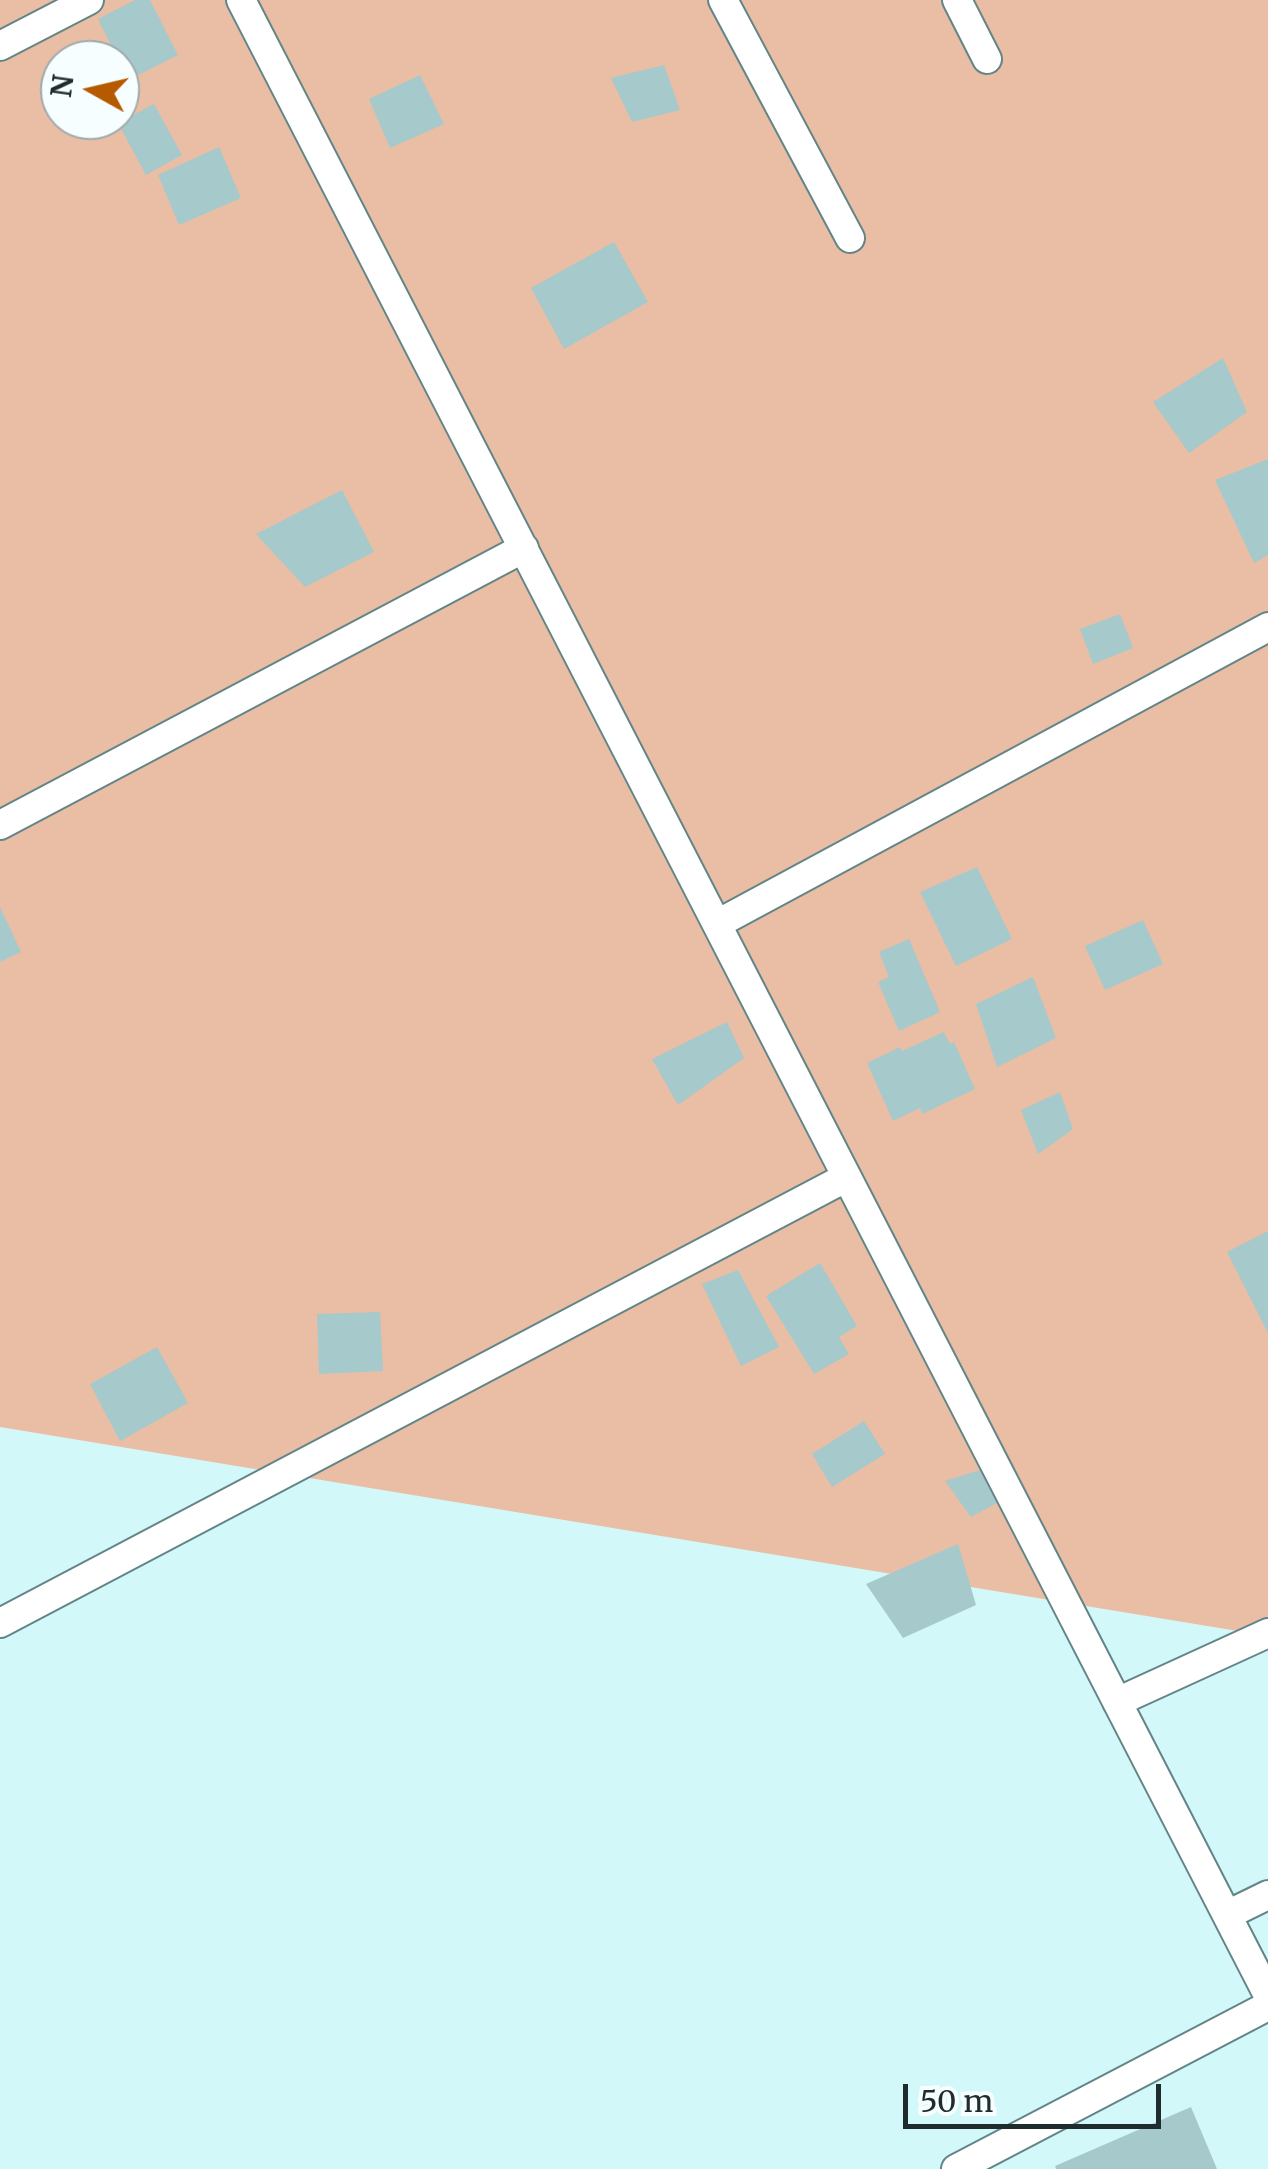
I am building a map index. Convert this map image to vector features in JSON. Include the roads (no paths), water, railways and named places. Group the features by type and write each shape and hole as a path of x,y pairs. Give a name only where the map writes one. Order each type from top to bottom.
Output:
{"street":[{"path":"0,46 89,0"},
{"path":"241,0 1268,1994"},
{"path":"722,0 850,238"},
{"path":"956,0 987,59"},
{"path":"0,825 524,548"},
{"path":"716,924 1268,627"},
{"path":"0,1623 847,1177"},
{"path":"1117,1702 1268,1633"},
{"path":"1227,1915 1268,1895"},
{"path":"956,2169 1268,2006"}]}
